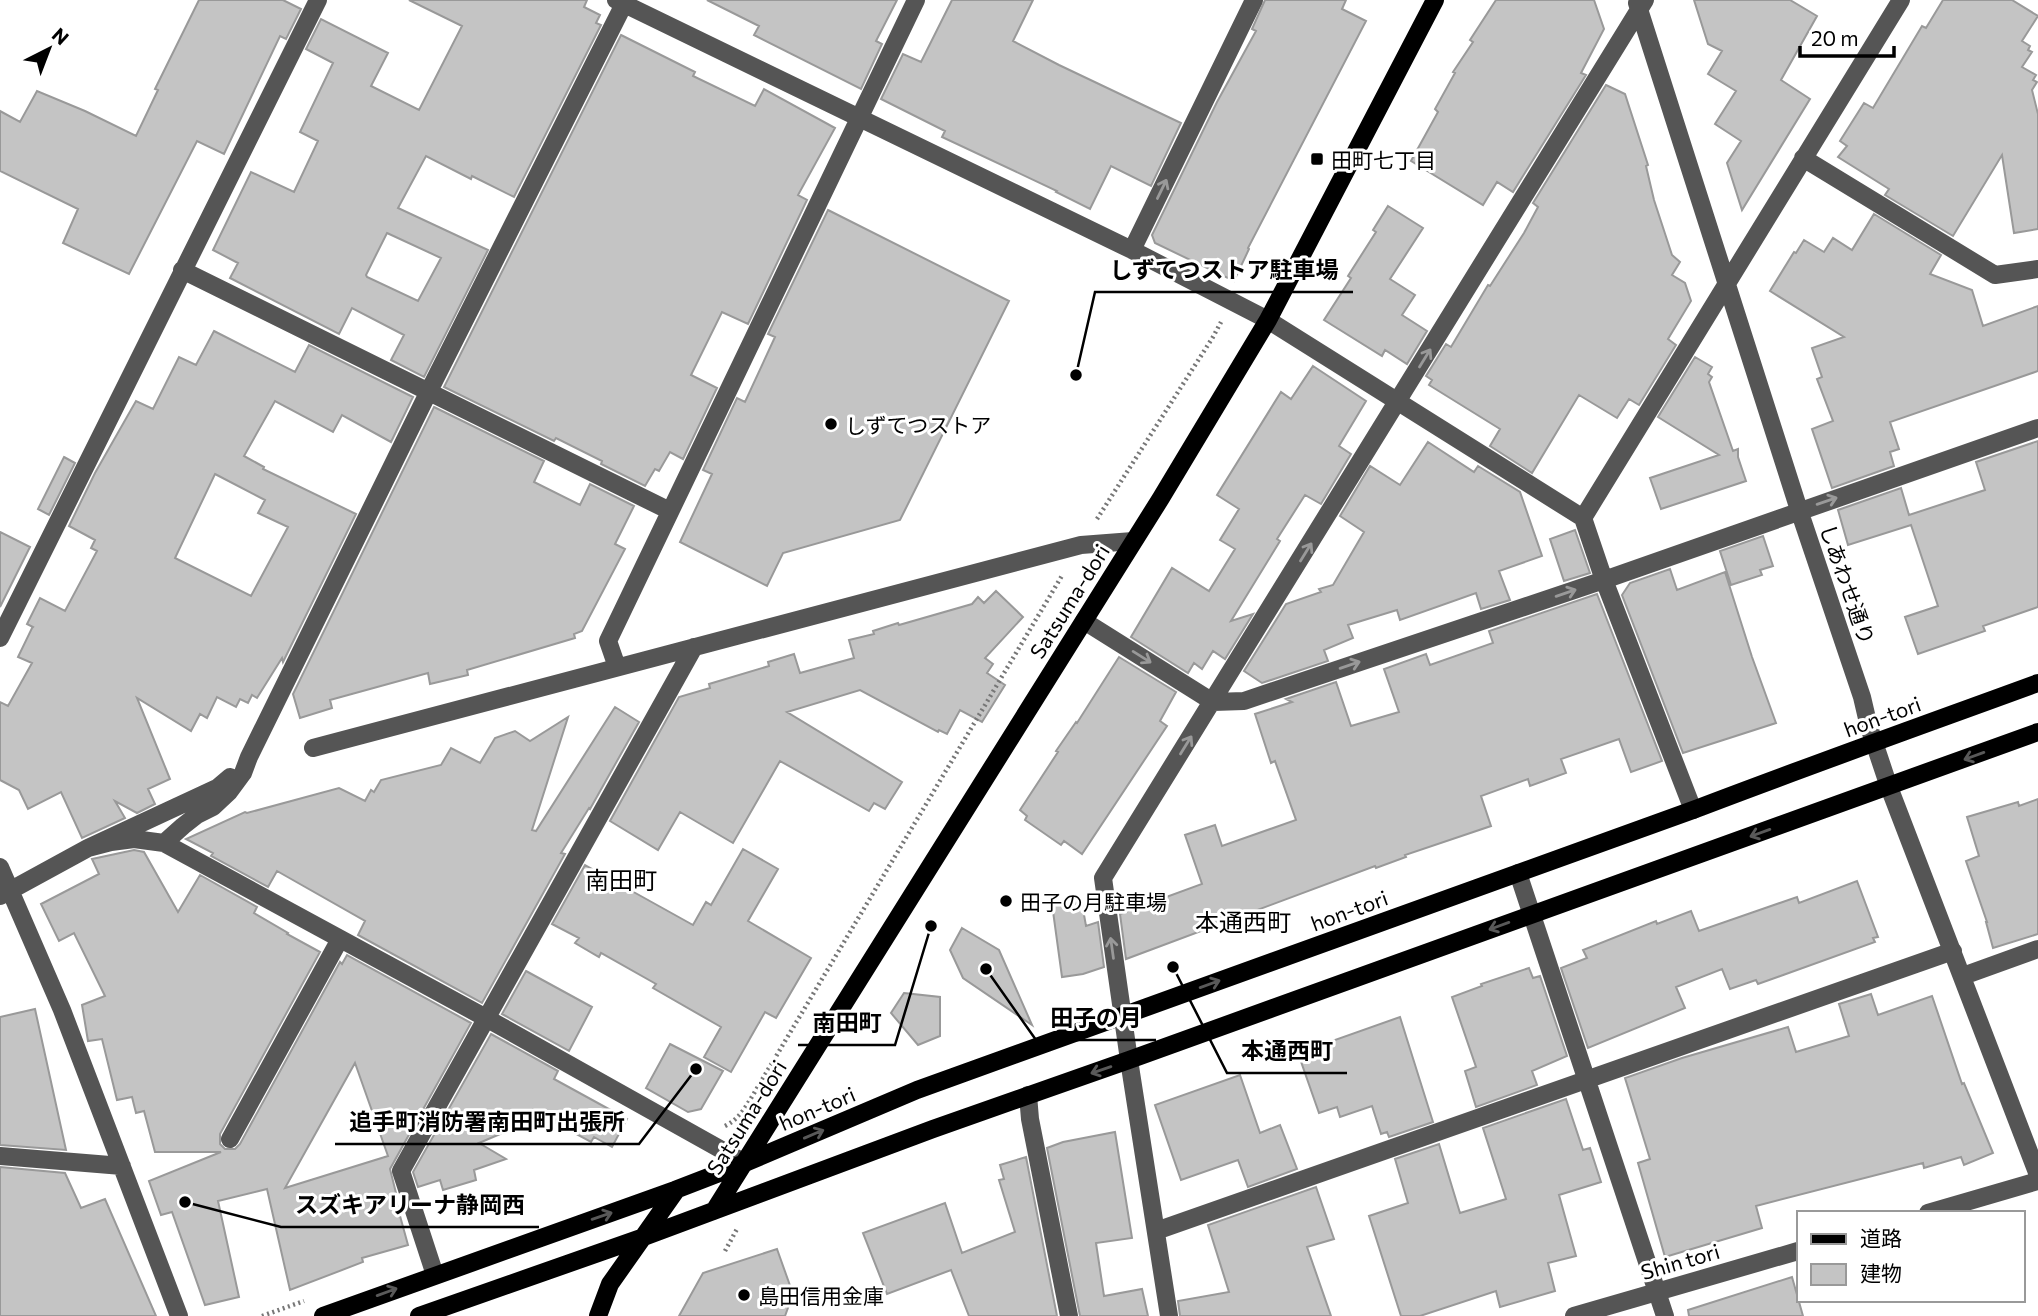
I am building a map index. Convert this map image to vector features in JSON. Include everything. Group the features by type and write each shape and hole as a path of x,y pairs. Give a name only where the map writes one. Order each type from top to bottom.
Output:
{"main road":[{"name":"Satsuma-dori","path":"715,1211 1084,621 1268,320 1435,0"},
{"name":"hon-tori","path":"675,1190 917,1090 2038,683"},
{"path":"419,1316 2038,732"},
{"path":"323,1316 675,1190"},
{"path":"597,1316 610,1284 675,1190"}],"street":[{"path":"0,638 318,0"},
{"path":"617,667 608,641 916,0"},
{"path":"1132,250 1254,0"},
{"path":"1583,518 1900,0"},
{"path":"164,843 197,815 213,807 229,792 243,772 622,1 1132,250 1268,320 1583,518 1604,580 1693,810"},
{"path":"1170,1316 1103,878 1399,401 1640,3"},
{"name":"しあわせ通り","path":"1640,3 1798,510 1862,697 1874,743 2038,1175"},
{"path":"1803,158 1995,275 2038,269"},
{"path":"182,270 670,511"},
{"path":"1084,621 1213,702 1244,701 1604,580 2038,428"},
{"path":"313,748 1081,545 1133,541"},
{"path":"435,1275 401,1171 694,646"},
{"path":"6,893 88,848 217,788 249,757"},
{"path":"88,848 134,839 164,843 745,1163"},
{"path":"0,867 6,893 62,1010 179,1316"},
{"path":"1518,873 1665,1316"},
{"path":"230,1139 340,939"},
{"path":"1963,976 2038,949"},
{"path":"1156,1231 1953,951"},
{"path":"1028,1095 1030,1119 1069,1316"},
{"path":"0,1156 122,1166"},
{"path":"1935,1211 2038,1181"},
{"name":"Shin tori","path":"1574,1316 1797,1251"}],"path":[{"path":"699,1136 734,1122 743,1111 1081,545 1213,337 1230,301"}],"building":[{"path":"199,0 283,0 301,9 286,39 280,36 224,154 197,141 129,274 63,243 78,209 0,171 0,111 20,122 37,91 136,136 158,90 155,89"},
{"path":"409,0 587,0 584,7 600,15 596,23 601,25 514,197 426,156 398,208 488,250 424,377 391,360 404,335 352,308 339,334 230,278 238,263 213,250 251,172 294,192 318,141 300,132 333,63 306,49 321,19 388,53 371,86 419,110 462,26","holes":["387,233 441,258 418,301 366,275"]},
{"path":"707,0 897,0 876,41 882,44 861,89 754,35 759,26"},
{"path":"952,0 1033,0 1013,41 1181,123 1151,186 1111,166 1090,209 942,137 945,131 881,99 903,54 921,62"},
{"path":"1265,0 1346,0 1342,9 1366,21 1248,248 1234,281 1155,243 1152,235 1217,102 1256,31 1252,29"},
{"path":"1496,0 1594,0 1604,29 1581,73 1586,75 1513,192 1497,182 1483,205 1411,161 1438,112 1435,109 1455,73 1453,72"},
{"path":"1694,0 1790,0 1817,16 1781,80 1810,99 1742,210 1727,163 1741,141 1715,124 1736,91 1708,74 1722,51 1708,44"},
{"path":"1943,0 2012,0 2038,16 2022,41 2030,46 2028,50 2032,52 2022,67 2036,75 2033,80 2037,82 2032,90 2038,114 2038,229 2014,233 2002,155 1953,236 1885,195 1889,189 1838,157 1847,146 1840,141 1864,103 1873,108 1922,26 1926,28"},
{"path":"621,35 695,72 693,76 755,106 764,89 835,128 798,195 807,200 748,324 722,312 691,375 717,388 683,459 670,452 659,471 655,469 645,486 556,438 554,441 444,387"},
{"path":"1606,85 1625,94 1648,165 1646,166 1654,200 1672,255 1680,262 1672,275 1685,283 1691,301 1668,339 1676,345 1639,405 1629,399 1617,418 1579,395 1532,473 1490,446 1500,429 1429,385 1432,380 1426,376 1446,344 1451,347 1488,285 1490,286 1524,233 1538,207 1533,203"},
{"path":"1388,206 1423,228 1390,279 1415,295 1402,315 1427,331 1407,364 1385,350 1382,356 1324,320 1351,278 1348,276 1376,232 1373,230"},
{"path":"828,210 1009,301 900,520 783,553 767,586 680,542 712,474 703,470 737,398 745,402 775,337 768,334"},
{"path":"1874,214 1941,255 1930,274 1972,290 1983,326 2038,306 2038,371 1890,422 1899,449 1890,452 1894,466 1832,488 1812,429 1833,421 1817,379 1822,377 1812,348 1844,337 1770,291 1804,240 1824,252 1833,238 1852,250"},
{"path":"214,331 295,372 309,345 413,397 391,442 342,415 333,432 275,401 244,456 264,467 263,469 356,514 283,662 282,658 257,698 252,695 248,703 240,699 236,707 217,697 207,718 200,714 191,731 137,698 170,779 148,789 155,804 137,813 115,801 125,818 82,838 61,792 28,809 19,790 0,780 0,702 8,706 32,663 18,657 33,627 27,624 40,598 65,611 97,551 91,548 95,540 69,526 95,473 136,401 153,409 179,357 196,365","holes":["215,474 265,500 258,513 288,527 251,596 175,558"]},
{"path":"1695,357 1712,367 1708,374 1712,377 1709,382 1733,451 1738,449 1746,481 1661,509 1650,478 1719,455 1658,417"},
{"path":"1313,366 1366,401 1339,446 1351,454 1321,504 1305,495 1277,539 1280,541 1231,621 1253,614 1225,659 1213,651 1202,669 1194,663 1188,673 1131,637 1172,568 1209,591 1235,549 1220,540 1239,509 1217,495 1281,392 1291,399"},
{"path":"434,407 544,461 534,482 580,505 590,484 634,506 615,544 625,549 582,631 574,634 575,638 467,670 468,675 430,684 428,673 330,700 332,708 300,718 293,694"},
{"path":"2038,441 2038,607 1983,626 1985,631 1918,654 1905,617 1938,606 1911,525 1848,545 1838,510 1901,488 1909,515 1985,490 1976,462"},
{"path":"1428,442 1474,472 1478,466 1520,492 1542,556 1499,571 1510,600 1481,609 1476,593 1400,620 1397,610 1348,625 1353,638 1324,650 1328,661 1262,683 1244,671 1286,604 1333,585 1364,532 1340,516 1370,466 1400,485"},
{"path":"64,457 75,463 49,515 38,509"},
{"path":"1575,530 1590,573 1564,581 1550,539"},
{"path":"0,532 30,547 0,607"},
{"path":"1763,536 1773,566 1760,570 1762,575 1731,585 1720,551"},
{"path":"1670,569 1677,590 1725,572 1776,723 1683,753 1622,595 1630,583"},
{"path":"996,591 1023,617 985,658 993,664 987,673 1005,685 982,722 960,710 947,734 939,730 938,732 860,690 787,712 902,782 885,809 874,803 869,811 780,761 733,843 680,812 658,850 610,821 679,697 710,688 709,684 769,666 768,662 794,654 800,673 854,658 849,640 874,634 873,631 898,623 899,625 972,604 978,597 984,603"},
{"path":"1597,594 1662,761 1631,772 1619,739 1561,759 1566,773 1530,786 1528,779 1481,796 1491,826 1405,855 1406,857 1376,868 1375,866 1126,959 1120,914 1202,884 1185,835 1215,825 1222,846 1296,820 1275,761 1271,763 1255,714 1292,702 1286,699 1336,682 1351,726 1399,712 1384,669 1426,654 1430,665 1493,643 1489,631"},
{"path":"1119,657 1176,692 1160,721 1167,726 1082,854 1064,841 1061,845 1025,820 1027,816 1020,810"},
{"path":"615,707 639,722 590,809 561,853 565,854 482,1003 358,935 365,921 277,871 268,887 186,839 245,812 339,788 365,801 381,780 441,765 451,748 480,763 495,738 515,731 530,741 568,717 532,830 536,831"},
{"path":"2038,799 2038,934 1993,948 1966,861 1979,856 1967,817 2018,802 2019,806"},
{"path":"743,849 778,869 748,921 811,958 776,1018 765,1012 731,1072 704,1057 721,1027 653,988 656,984 601,953 599,957 575,943 579,938 552,924 585,865 693,925 706,902 711,905"},
{"path":"134,850 144,852 178,912 200,875 257,907 254,913 320,952 220,1134 220,1144 225,1149 235,1149 240,1144 340,962 342,964 347,955 471,1023 390,1169 408,1245 362,1258 363,1262 290,1290 267,1189 218,1201 239,1297 205,1305 172,1212 161,1215 149,1181 221,1152 155,1152 144,1111 136,1113 132,1097 117,1100 102,1039 88,1041 82,1005 105,996 74,933 59,941 41,904 99,874 92,859","holes":["355,1063 388,1156 285,1188"]},
{"path":"1857,881 1878,937 1873,938 1875,942 1758,984 1756,980 1730,989 1722,969 1676,987 1685,1008 1588,1048 1561,968 1587,958 1583,950 1656,921 1657,924 1691,911 1699,931 1797,897 1799,903"},
{"path":"1081,898 1086,926 1098,922 1104,967 1062,977 1052,904"},
{"path":"962,928 999,950 1032,1025 963,978 950,950"},
{"path":"1529,968 1533,978 1540,976 1567,1056 1532,1071 1537,1085 1476,1107 1465,1071 1476,1067 1452,997"},
{"path":"526,971 592,1007 569,1051 502,1014"},
{"path":"904,993 940,997 940,1036 918,1045 891,1013"},
{"path":"1871,994 1878,1015 1932,996 1962,1084 1964,1083 1993,1153 1964,1165 1961,1157 1924,1168 1923,1163 1756,1206 1762,1228 1665,1257 1638,1163 1650,1159 1625,1078 1788,1027 1796,1052 1849,1036 1839,1004"},
{"path":"35,1009 66,1150 0,1145 0,1017"},
{"path":"1400,1017 1433,1122 1389,1137 1387,1132 1381,1134 1372,1106 1340,1117 1337,1107 1319,1113 1298,1053"},
{"path":"491,1034 558,1071 554,1079 627,1119 612,1147 594,1137 591,1142 543,1116 479,1143 506,1159 474,1170 476,1180 443,1190 440,1180 418,1187 413,1172"},
{"path":"670,1044 723,1071 701,1109 688,1112 646,1088"},
{"path":"1240,1075 1260,1133 1280,1125 1297,1169 1248,1187 1238,1160 1181,1180 1155,1105"},
{"path":"1566,1099 1583,1150 1590,1148 1601,1182 1559,1195 1576,1256 1548,1263 1555,1291 1500,1307 1496,1291 1420,1316 1401,1316 1369,1216 1408,1203 1395,1159 1439,1144 1460,1213 1506,1199 1483,1128"},
{"path":"1115,1132 1132,1238 1096,1243 1104,1296 1142,1289 1148,1316 1080,1316 1047,1148 1063,1142"},
{"path":"1026,1157 1057,1316 969,1316 951,1270 887,1294 863,1233 945,1203 962,1253 1015,1232 999,1180 1004,1179 1000,1165"},
{"path":"0,1167 65,1173 81,1208 105,1199 156,1316 0,1316"},
{"path":"1316,1187 1334,1239 1307,1247 1331,1316 1180,1316 1178,1301 1229,1292 1208,1225"},
{"path":"777,1249 793,1294 785,1316 679,1316 703,1273"},
{"path":"1792,1277 1803,1316 1689,1316 1688,1310"}],"place":[{"name":"田町七丁目","path":"1317,159"},
{"name":"しずてつストア駐車場","path":"1076,375"},
{"name":"しずてつストア","path":"831,424"},
{"name":"田子の月駐車場","path":"1006,901"},
{"name":"南田町","path":"931,926"},
{"name":"本通西町","path":"1173,967"},
{"name":"田子の月","path":"986,969"},
{"name":"追手町消防署南田町出張所","path":"696,1069"},
{"name":"スズキアリーナ静岡西","path":"185,1202"},
{"name":"島田信用金庫","path":"744,1295"}],"district":[{"name":"南田町","path":"621,879"},
{"name":"本通西町","path":"1243,921"}]}
